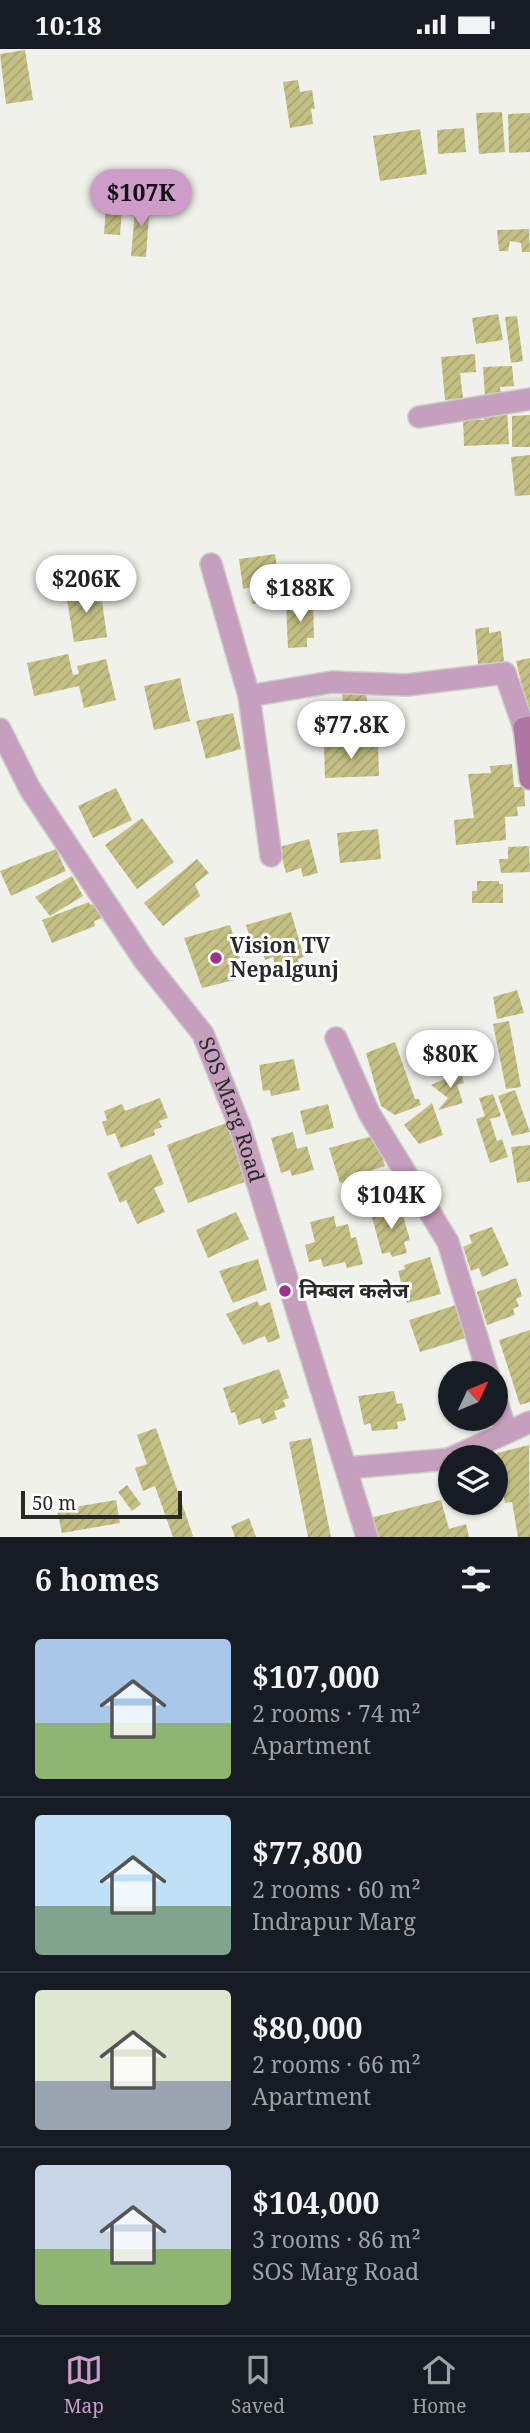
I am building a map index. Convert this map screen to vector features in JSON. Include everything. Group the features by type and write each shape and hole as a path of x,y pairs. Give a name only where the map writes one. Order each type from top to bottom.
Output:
{"street":[{"path":"419,417 530,399"},
{"path":"211,564 249,696 271,856"},
{"path":"249,696 332,682 407,685 505,673 527,728 530,779"},
{"name":"SOS Marg Road","path":"0,729 30,789 145,960 203,1034 240,1128 367,1537"},
{"path":"336,1038 369,1113 448,1242 484,1361"},
{"path":"508,1430 530,1422"},
{"path":"477,1445 506,1431"},
{"path":"347,1468 438,1459"}],"building":[{"path":"25,50 33,100 6,104 0,54"},
{"path":"298,80 300,92 312,90 315,109 311,109 313,124 290,128 283,82"},
{"path":"502,112 505,152 479,154 476,113"},
{"path":"530,113 530,152 509,153 508,114"},
{"path":"464,128 466,152 438,154 437,130"},
{"path":"420,129 427,174 380,181 373,136"},
{"path":"107,193 123,195 120,235 104,234"},
{"path":"136,200 150,201 146,257 131,256"},
{"path":"529,229 530,252 522,252 521,243 510,241 508,251 499,251 497,230"},
{"path":"498,314 503,340 476,344 472,318"},
{"path":"517,316 523,361 511,363 505,317"},
{"path":"475,354 476,372 460,373 463,398 445,400 441,357"},
{"path":"512,366 514,386 500,387 501,397 485,397 483,367"},
{"path":"507,407 509,444 464,446 463,419 484,420 484,408"},
{"path":"530,415 530,447 512,447 512,416"},
{"path":"530,455 530,495 515,496 511,457"},
{"path":"275,554 281,601 252,604 250,587 243,589 239,559"},
{"path":"94,584 97,602 102,601 107,637 74,642 66,594 80,592 79,587"},
{"path":"313,603 314,638 307,638 307,647 288,648 286,604"},
{"path":"489,627 489,633 501,631 504,662 478,664 475,629"},
{"path":"68,654 73,675 79,674 77,666 106,659 116,700 84,708 79,686 34,696 27,663"},
{"path":"530,658 530,714 529,714 516,661"},
{"path":"180,678 190,721 154,730 144,686"},
{"path":"366,691 370,735 346,739 342,692"},
{"path":"233,713 241,749 206,759 196,721"},
{"path":"378,745 379,776 325,778 324,747"},
{"path":"512,764 514,787 524,787 525,806 517,807 518,816 505,817 506,840 456,845 454,820 474,818 468,774 491,773 490,766"},
{"path":"116,788 132,820 93,838 78,806"},
{"path":"142,818 174,862 137,889 105,845"},
{"path":"378,829 381,859 340,863 337,833"},
{"path":"309,839 318,873 303,877 301,868 286,873 279,847"},
{"path":"529,846 530,872 501,873 499,859 508,859 508,847"},
{"path":"56,849 66,871 11,896 0,871"},
{"path":"197,859 209,873 195,884 200,896 163,926 144,903"},
{"path":"72,876 83,896 50,916 35,897"},
{"path":"477,881 499,881 499,884 503,884 503,903 472,903 472,891 477,891"},
{"path":"89,902 90,905 96,903 102,918 94,921 95,926 52,943 42,920"},
{"path":"291,912 304,957 298,959 300,966 277,972 273,957 265,960 263,953 255,956 246,925"},
{"name":"Vision TV Nepalgunj","path":"230,925 246,977 202,988 184,938"},
{"path":"517,990 524,1013 497,1019 493,997"},
{"path":"509,1021 521,1087 506,1089 493,1024"},
{"path":"395,1042 415,1099 419,1099 421,1105 395,1115 381,1106 366,1053"},
{"path":"294,1059 300,1090 271,1096 270,1090 263,1091 259,1065"},
{"path":"461,1072 464,1083 457,1085 463,1103 438,1110 448,1098 431,1085"},
{"path":"515,1090 530,1132 512,1136 498,1096"},
{"path":"493,1094 501,1116 490,1119 497,1141 502,1139 508,1157 490,1163 476,1119 485,1116 479,1098"},
{"path":"160,1098 168,1118 159,1121 162,1127 154,1130 155,1135 121,1148 115,1133 107,1136 102,1122 107,1120 104,1111 122,1104 125,1111"},
{"path":"432,1103 443,1135 419,1144 404,1125"},
{"path":"328,1104 334,1128 306,1135 300,1111"},
{"path":"226,1123 247,1181 188,1203 167,1145"},
{"path":"293,1132 297,1149 307,1146 314,1170 292,1176 290,1170 281,1173 271,1138"},
{"path":"376,1135 385,1166 340,1183 329,1148"},
{"path":"530,1145 530,1181 517,1183 511,1147"},
{"path":"151,1154 164,1184 154,1188 165,1212 137,1224 126,1200 120,1203 107,1173"},
{"path":"400,1206 410,1240 404,1242 407,1253 392,1257 390,1252 382,1254 371,1214"},
{"path":"236,1212 249,1239 208,1258 196,1230"},
{"path":"334,1216 336,1227 348,1224 351,1238 356,1237 363,1264 347,1268 345,1262 323,1267 321,1259 309,1262 305,1245 315,1242 310,1222"},
{"path":"492,1227 509,1265 482,1277 479,1268 471,1271 463,1247 472,1243 469,1235"},
{"path":"430,1257 441,1294 407,1303 398,1271 405,1269 404,1265"},
{"path":"258,1259 267,1290 233,1303 219,1271"},
{"path":"516,1278 522,1296 516,1299 519,1306 513,1309 515,1315 487,1325 477,1292"},
{"path":"257,1301 260,1306 270,1302 280,1338 268,1343 265,1336 243,1345 226,1314"},
{"path":"459,1304 469,1337 420,1352 409,1320"},
{"path":"530,1330 530,1402 520,1405 508,1361 499,1340"},
{"path":"279,1369 289,1398 283,1400 286,1407 274,1411 277,1419 262,1424 260,1418 239,1425 235,1412 231,1413 223,1388"},
{"path":"394,1391 397,1404 402,1403 406,1420 397,1422 398,1429 372,1431 370,1423 364,1425 358,1396"},
{"path":"156,1428 193,1536 191,1537 173,1537 155,1486 143,1491 135,1468 147,1464 137,1435"},
{"path":"311,1438 331,1537 308,1537 289,1442"},
{"path":"529,1445 530,1537 518,1537 512,1502 508,1503 508,1450"},
{"path":"127,1485 141,1504 132,1511 118,1492"},
{"path":"116,1500 120,1523 62,1533 57,1510"},
{"path":"438,1501 438,1515 445,1515 449,1529 466,1524 469,1537 374,1537 370,1518"},
{"path":"249,1518 256,1537 235,1537 231,1526"}],"place":[{"name":"Vision TV Nepalgunj","path":"216,958"},
{"name":"निम्बल कलेज","path":"285,1291"}]}
